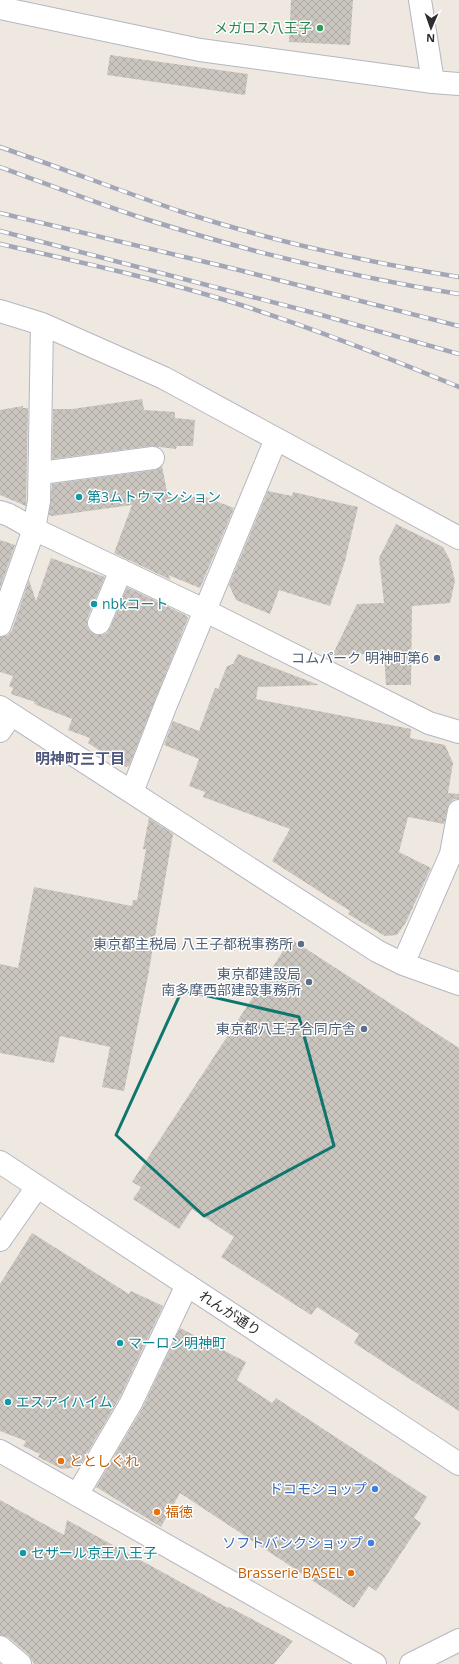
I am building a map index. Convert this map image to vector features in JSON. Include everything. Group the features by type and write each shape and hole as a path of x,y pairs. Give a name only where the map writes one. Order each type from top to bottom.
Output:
{"street":[{"path":"420,0 433,82"},
{"path":"0,8 200,50 433,82 459,84"},
{"path":"0,311 42,324 164,378 459,538"},
{"path":"0,625 34,529 40,501 42,324"},
{"path":"132,792 204,610 276,439"},
{"path":"41,473 153,458"},
{"path":"0,512 204,610 429,723 459,732"},
{"path":"100,624 121,570"},
{"path":"4,718 132,792 370,946 403,964 459,984"},
{"path":"403,964 451,854 459,811"},
{"name":"れんが通り","path":"0,1162 459,1464"},
{"path":"0,1240 37,1187"},
{"path":"77,1495 131,1403 187,1285"},
{"path":"0,1451 375,1664"},
{"path":"411,1664 459,1640"},
{"path":"0,1647 20,1664"}],"highlighted area":[{"path":"182,990 299,1017 334,1146 204,1216 116,1135"}],"building":[{"name":"メガロス八王子","path":"291,0 353,0 350,45 289,42"},
{"path":"110,55 248,74 245,95 107,75"},
{"path":"142,399 144,410 175,412 175,418 195,420 193,446 177,446 176,449 151,446 52,459 53,409 72,409"},
{"path":"23,406 23,408 28,408 26,506 0,495 0,410"},
{"path":"162,466 168,497 205,497 234,508 200,588 168,575 171,580 114,553 132,505 52,516 49,515 52,484 155,470"},
{"path":"268,491 292,496 293,492 358,507 345,561 330,606 279,590 270,614 236,600 229,585"},
{"path":"396,524 443,547 450,560 455,581 450,603 412,606 411,685 386,685 384,653 332,656 357,604 384,603 379,558"},
{"path":"0,540 15,545 0,588"},
{"path":"51,558 105,577 87,619 89,630 94,634 101,635 107,633 127,587 187,616 188,618 129,766 125,767 88,743 90,738 68,730 72,719 34,704 35,702 11,694 13,688 9,686 13,676 0,672 0,637 8,635 12,630 29,580 36,601"},
{"path":"238,654 319,685 258,687 256,699 411,729 410,738 445,745 453,763 448,793 459,794 459,799 454,799 449,803 444,824 408,817 399,852 431,868 406,922 397,935 385,936 348,914 350,911 272,861 290,829 203,797 205,792 189,786 199,759 164,745 173,721 199,731 215,688 218,689 227,666 233,664"},
{"path":"149,818 173,834 148,976 124,1091 102,1087 110,1047 60,1036 54,1063 0,1053 0,964 18,968 34,887 132,906 133,900 137,900 146,849 143,849"},
{"path":"291,939 459,1048 459,1411 354,1343 359,1334 317,1307 311,1315 221,1257 234,1237 192,1209 179,1229 133,1199 141,1187 132,1182"},
{"path":"32,1233 129,1294 131,1291 163,1306 120,1397 79,1467 62,1469 38,1457 40,1454 23,1446 26,1441 0,1431 0,1284"},
{"path":"180,1328 246,1362 237,1380 272,1403 276,1398 427,1497 414,1518 421,1523 376,1591 369,1586 354,1608 180,1493 161,1527 96,1487 142,1409"},
{"path":"0,1500 64,1535 67,1520 228,1608 229,1607 293,1641 274,1664 34,1664 28,1654 8,1637 0,1635"}],"railway":[{"path":"0,147 216,223 319,250 389,265 459,277"},
{"path":"0,167 142,218 220,241 299,262 379,280 459,294"},
{"path":"0,213 235,269 459,326"},
{"path":"0,231 318,314 459,354"},
{"path":"0,244 151,279 241,305 351,344 459,387"}],"place":[{"name":"メガロス八王子","path":"320,28"},
{"name":"第3ムトウマンション","path":"79,497"},
{"name":"nbkコート","path":"94,604"},
{"name":"コムパーク 明神町第6","path":"437,658"},
{"name":"東京都主税局 八王子都税事務所","path":"301,944"},
{"name":"東京都建設局 南多摩西部建設事務所","path":"309,982"},
{"name":"東京都八王子合同庁舎","path":"364,1029"},
{"name":"マーロン明神町","path":"120,1343"},
{"name":"エスアイハイム","path":"8,1402"},
{"name":"ととしぐれ","path":"61,1461"},
{"name":"ドコモショップ","path":"375,1489"},
{"name":"福徳","path":"157,1512"},
{"name":"ソフトバンクショップ","path":"371,1543"},
{"name":"セザール京王八王子","path":"23,1553"},
{"name":"Brasserie BASEL","path":"351,1573"}],"district":[{"name":"明神町三丁目","path":"80,759"}]}
